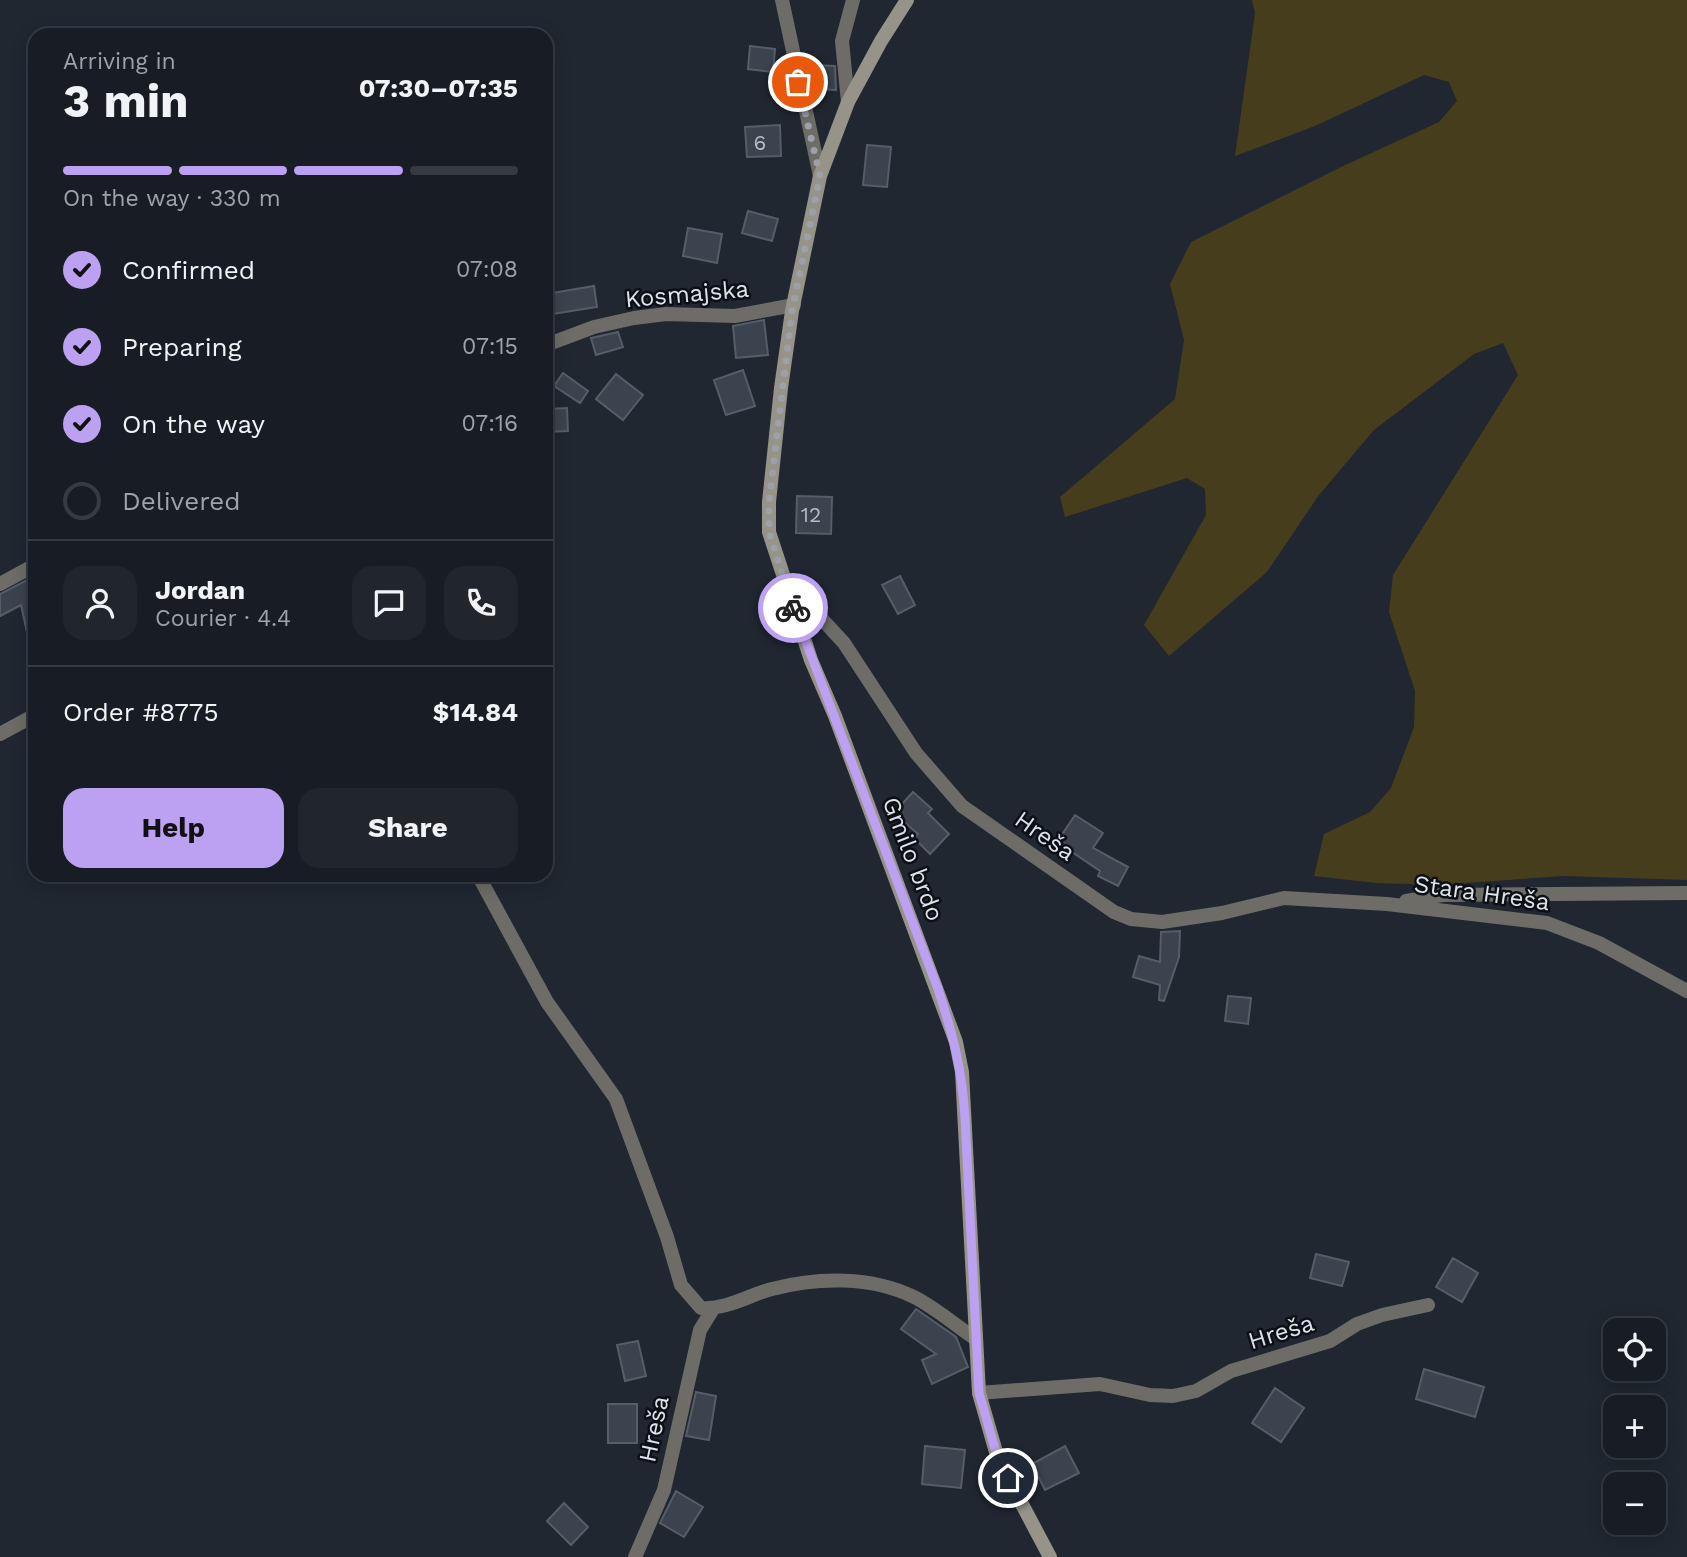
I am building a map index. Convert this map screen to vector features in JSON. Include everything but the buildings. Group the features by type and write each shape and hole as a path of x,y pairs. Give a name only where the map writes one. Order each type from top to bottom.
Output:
{"main road":[{"path":"820,176 848,102 907,0"},
{"name":"Gmilo brdo","path":"820,176 794,306 769,502 769,532 782,576 956,1042 962,1072 979,1393 998,1459 1050,1557"}],"street":[{"path":"782,0 820,176"},
{"path":"848,102 842,41 853,0"},
{"name":"Kosmajska","path":"553,342 594,327 634,318 666,314 736,316 794,306"},
{"path":"0,584 28,569"},
{"name":"Hreša","path":"782,576 844,643 916,753 962,806 1114,912 1131,919 1162,922 1222,913 1284,898 1387,904"},
{"path":"0,734 28,719"},
{"path":"482,882 547,1002 616,1099 667,1237 681,1284 701,1308 713,1309 772,1289 814,1281 852,1281 886,1287 915,1298 976,1339"},
{"name":"Stara Hreša","path":"1387,904 1442,895 1687,892"},
{"name":"Stara Hreša","path":"1387,904 1547,923 1599,943 1687,991"},
{"name":"Hreša","path":"979,1393 1100,1384 1150,1395 1172,1396 1196,1391 1231,1371 1330,1341 1357,1324 1382,1315 1428,1305"},
{"name":"Hreša","path":"635,1557 664,1490 700,1329 713,1309"}],"shaded area":[{"path":"1252,0 1687,0 1687,880 1564,876 1438,885 1376,883 1314,876 1324,834 1370,812 1391,788 1414,727 1415,691 1389,612 1393,575 1518,375 1503,343 1474,354 1374,430 1319,495 1267,572 1169,656 1144,625 1206,515 1205,489 1187,478 1065,517 1060,497 1175,399 1184,340 1170,284 1191,242 1341,167 1439,122 1457,101 1449,82 1424,75 1315,126 1235,156 1255,13"}],"way so far":[{"path":"793,608 769,532 769,502 792,311 820,176 798,82"}],"route":[{"path":"793,608 956,1042 962,1072 970,1186 979,1393 998,1459 1008,1478"}]}
